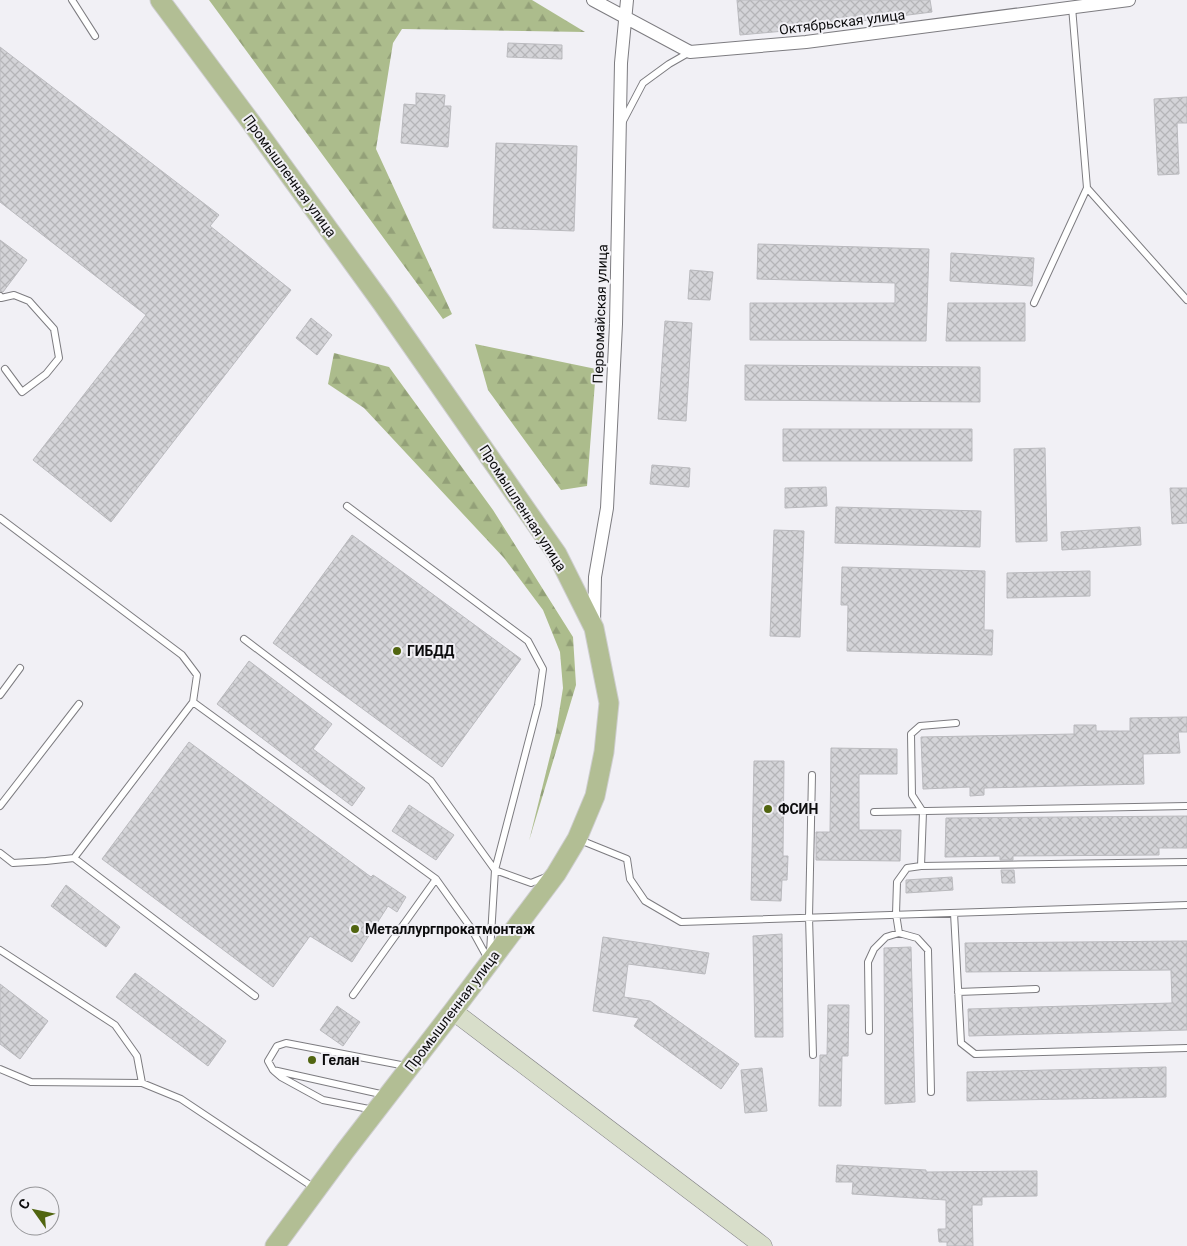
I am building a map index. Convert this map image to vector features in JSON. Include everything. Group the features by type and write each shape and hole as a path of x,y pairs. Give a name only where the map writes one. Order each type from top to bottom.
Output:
{"main road":[{"name":"Промышленная улица","path":"160,0 382,303 557,554 594,628 609,703 604,752 595,796 578,839 556,874 275,1246"},
{"path":"453,1011 763,1246"}],"street":[{"path":"593,0 690,52"},
{"name":"Первомайская улица","path":"594,628 595,577 608,498 616,324 622,63 627,0"},
{"name":"Октябрьская улица","path":"690,52 806,42 1128,0"}],"lane":[{"path":"72,0 95,36"},
{"path":"1034,303 1087,188 1072,8"},
{"path":"620,128 643,82 690,52"},
{"path":"1087,188 1187,300"},
{"path":"0,296 1,298 14,295 29,301 54,329 59,358 46,374 22,392 5,369"},
{"path":"347,506 528,641 542,669 538,705 496,870 490,962"},
{"path":"0,518 182,655 197,675 193,702 74,858"},
{"path":"244,639 432,782 496,870 531,883 556,874"},
{"path":"0,695 20,668"},
{"path":"193,702 436,879 471,928 490,962"},
{"path":"0,806 79,704"},
{"path":"921,866 923,812 912,795 911,734 920,726 956,723"},
{"path":"812,775 809,917 813,1056"},
{"path":"874,812 1187,806"},
{"path":"578,839 627,859 630,879 645,901 681,922 1187,905"},
{"path":"0,854 13,863 74,858 255,996"},
{"path":"898,933 896,914 897,882 907,868 921,866 1187,862"},
{"path":"353,995 436,879"},
{"path":"954,913 961,1043 975,1054 1187,1048"},
{"path":"869,1031 868,962 874,949 886,937 898,933 917,938 928,950 931,1092"},
{"path":"0,950 115,1025 137,1056 142,1083"},
{"path":"958,992 1036,989"},
{"path":"382,1103 323,1100 281,1077 273,1070 268,1061 278,1046 286,1043 410,1066"},
{"path":"0,1070 31,1082 142,1083 181,1099 318,1190"},
{"path":"273,1070 382,1103"}],"green space":[{"path":"209,0 532,0 585,32 402,29 393,43 376,149 452,314 443,319"},
{"path":"475,344 596,369 587,486 561,490 488,390"},
{"path":"334,353 389,367 493,510 573,637 576,685 529,841 556,732 563,688 560,652 543,610 504,558 364,408 328,384"}],"building":[{"path":"737,0 930,0 932,12 829,25 829,27 740,35"},
{"path":"508,43 562,45 562,59 507,57"},
{"path":"0,47 219,215 210,226 291,290 111,522 33,460 146,315 0,202"},
{"path":"416,93 445,95 444,106 451,106 448,147 401,143 404,104 416,105"},
{"path":"1187,97 1187,123 1177,123 1179,174 1158,175 1154,99"},
{"path":"496,143 577,146 574,231 493,228"},
{"path":"0,240 27,260 3,292 0,291"},
{"path":"758,244 929,249 926,341 750,340 750,303 895,303 895,283 757,279"},
{"path":"951,253 1034,258 1032,286 950,281"},
{"path":"690,270 713,272 710,300 688,299"},
{"path":"948,303 1025,303 1025,341 946,341"},
{"path":"311,318 332,335 317,355 296,338"},
{"path":"665,321 692,323 686,421 658,419"},
{"path":"745,365 980,367 980,402 745,400"},
{"path":"783,429 972,429 972,461 783,461"},
{"path":"1045,448 1047,541 1016,542 1014,449"},
{"path":"652,465 690,468 689,487 650,484"},
{"path":"826,487 827,506 785,508 785,488"},
{"path":"1170,488 1187,488 1187,523 1172,524"},
{"path":"836,507 981,511 980,547 835,543"},
{"path":"1140,527 1141,545 1062,550 1061,532"},
{"path":"774,530 804,531 800,637 770,636"},
{"name":"ГИБДД","path":"352,535 521,659 442,767 273,643"},
{"path":"842,567 985,571 984,630 993,630 992,655 847,651 848,605 841,605"},
{"path":"1090,571 1090,596 1007,598 1007,573"},
{"path":"249,661 332,724 313,749 365,788 352,806 217,704"},
{"path":"1187,717 1187,732 1178,732 1180,753 1143,754 1144,784 984,788 984,795 970,796 970,787 923,789 921,737 1074,734 1074,725 1096,725 1096,731 1130,731 1130,718"},
{"path":"189,742 371,877 373,875 406,897 397,912 388,906 352,962 310,936 273,987 102,859"},
{"path":"831,748 897,749 897,774 859,774 859,830 901,830 900,861 816,860 816,832 830,832"},
{"name":"ФСИН","path":"754,761 784,761 783,856 788,856 787,880 782,880 781,901 751,900"},
{"path":"409,805 454,835 436,860 392,831"},
{"path":"1187,816 1187,848 1159,848 1159,855 1013,856 1013,860 1000,860 1000,856 945,857 946,818"},
{"path":"1001,870 1014,870 1015,883 1002,883"},
{"path":"952,877 953,890 906,893 906,880"},
{"path":"66,885 120,927 106,947 51,906"},
{"path":"782,934 783,1037 755,1037 753,936"},
{"path":"603,937 709,953 705,974 628,964 624,997 650,1001 739,1064 721,1089 634,1026 639,1018 593,1011"},
{"path":"1187,941 1187,1030 969,1036 968,1009 1172,1003 1171,970 966,972 965,943"},
{"path":"911,947 915,1102 885,1104 884,948"},
{"path":"135,973 226,1041 208,1066 116,997"},
{"path":"0,984 48,1021 20,1059 0,1044"},
{"path":"828,1005 849,1005 848,1056 842,1056 841,1106 819,1106 820,1055 827,1055"},
{"path":"337,1006 360,1022 343,1046 320,1030"},
{"path":"1166,1067 1166,1097 967,1101 967,1072"},
{"path":"762,1068 767,1111 745,1113 741,1070"},
{"path":"837,1165 926,1170 926,1172 1037,1171 1037,1196 982,1197 982,1205 972,1205 973,1246 947,1246 947,1242 939,1242 938,1229 946,1229 946,1200 852,1194 853,1182 836,1182"}],"place":[{"name":"ГИБДД","path":"397,651"},
{"name":"ФСИН","path":"768,809"},
{"name":"Металлургпрокатмонтаж","path":"355,929"},
{"name":"Гелан","path":"312,1060"}]}
